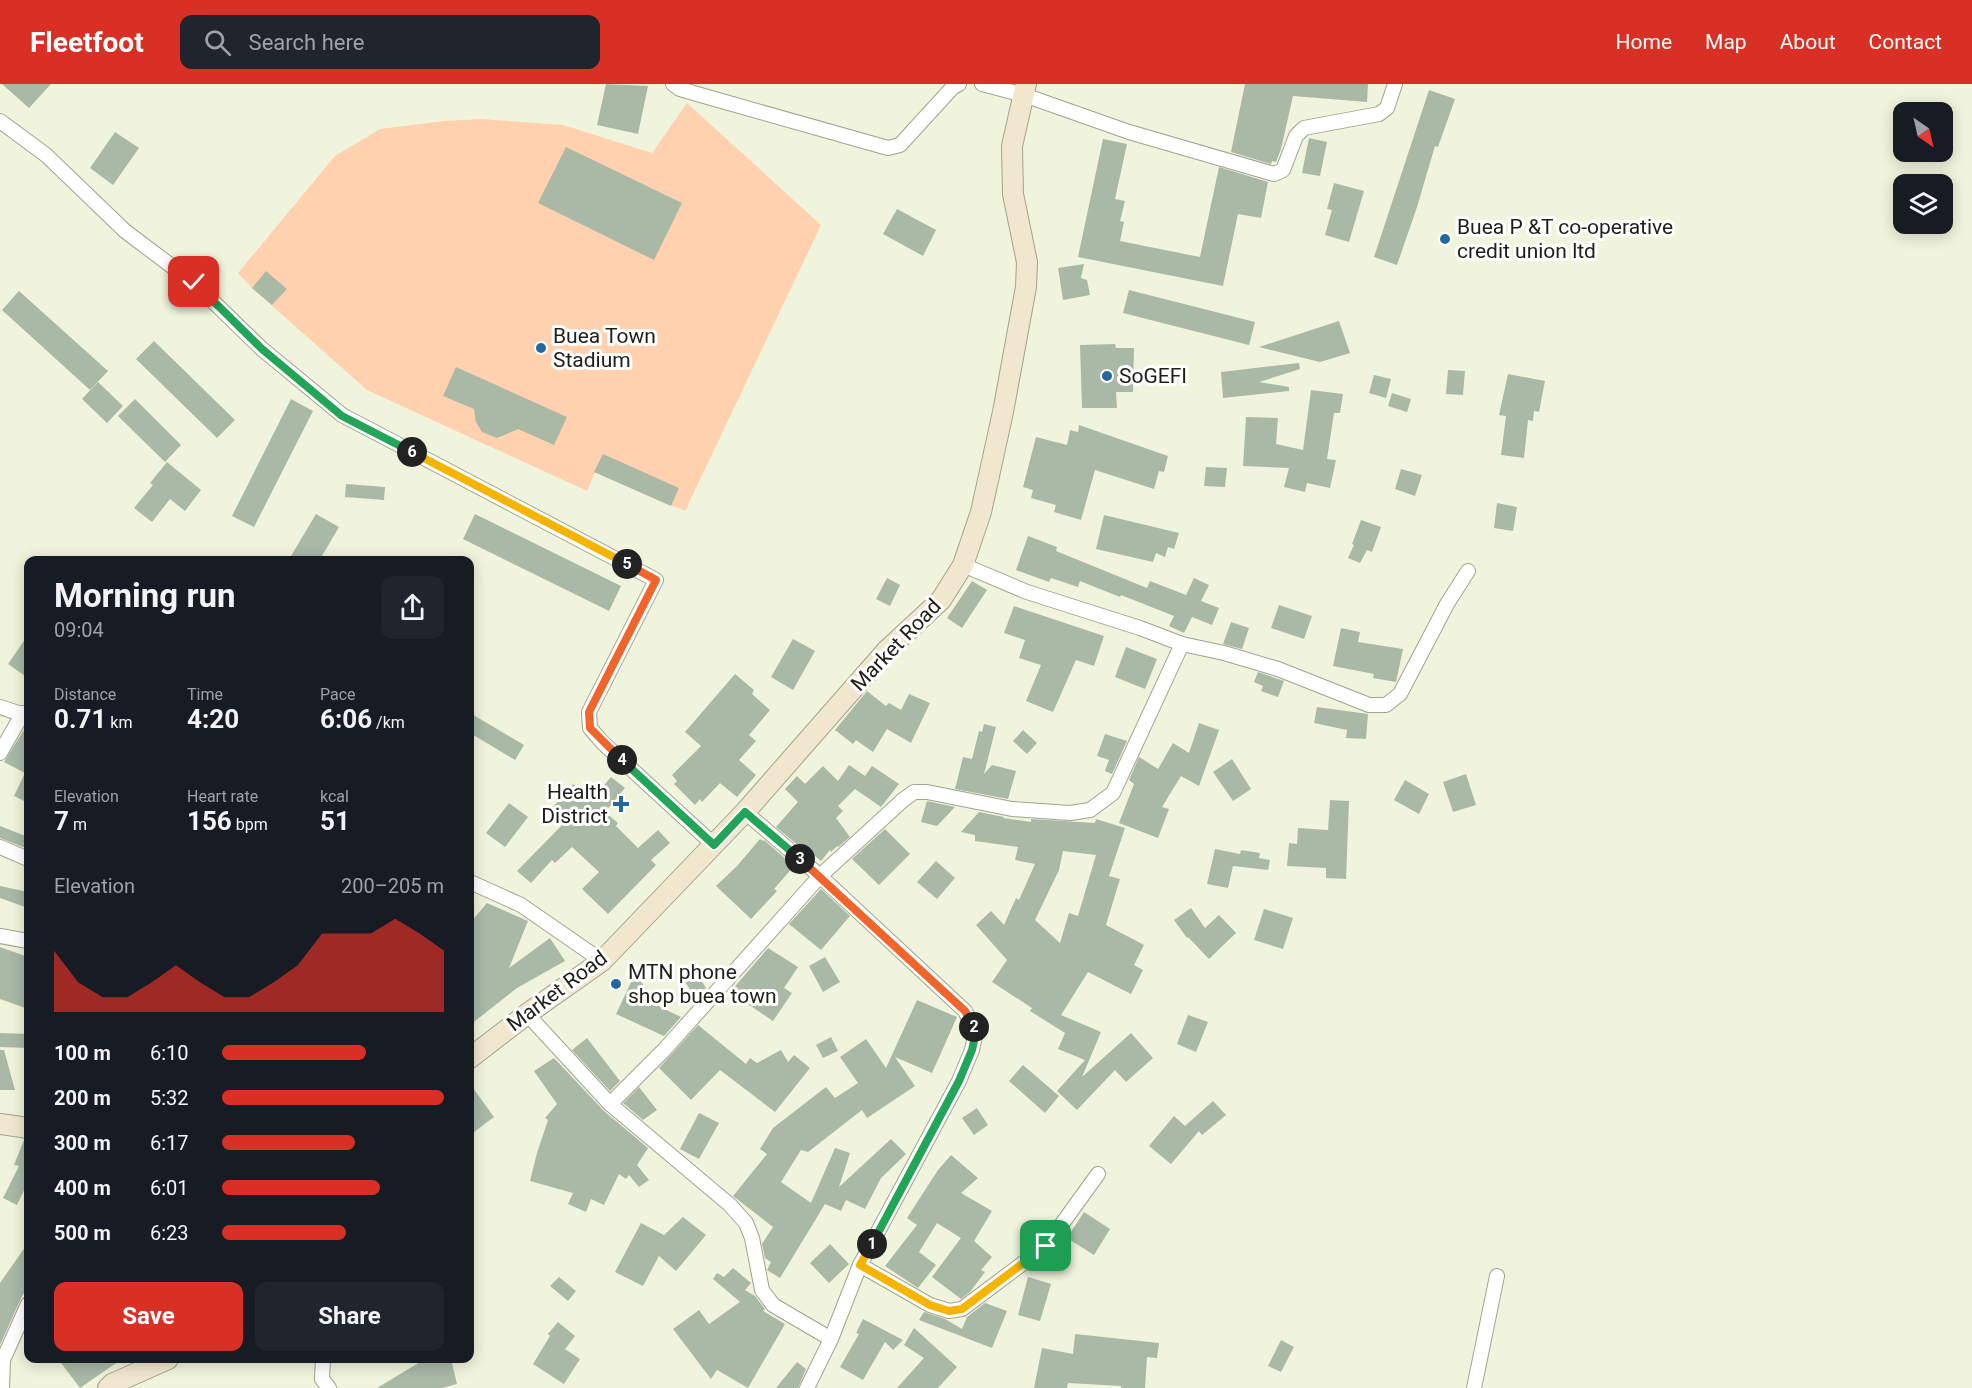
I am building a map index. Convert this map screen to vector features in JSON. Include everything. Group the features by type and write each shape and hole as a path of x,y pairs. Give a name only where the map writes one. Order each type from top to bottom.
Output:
{"main road":[{"name":"Market Road","path":"474,1055 602,961 745,812 886,650 940,600 963,565 981,512 1026,287 1028,262 1013,194 1012,146 1025,90"},
{"path":"0,1124 24,1127"},
{"path":"108,1388 112,1384 159,1363"}],"street":[{"path":"673,84 690,92 888,148 900,145 953,87 959,84"},
{"path":"982,84 1025,90 1130,132 1274,174 1283,170 1296,136 1304,128 1379,114 1387,108 1395,84"},
{"path":"0,121 46,155 125,231 194,282 262,349 342,416 656,580 589,712 590,728 603,743 714,845"},
{"path":"963,565 1027,592 1140,628 1182,644 1224,653 1278,669 1370,705 1386,705 1400,694 1468,571"},
{"path":"610,1104 672,1042 820,876 914,792 927,792 1012,809 1070,813 1090,810 1113,793 1182,644"},
{"path":"0,706 24,714"},
{"path":"0,753 24,718"},
{"path":"745,812 820,876 965,1011 976,1032 972,1050 959,1081 860,1265 831,1339 807,1388"},
{"path":"0,847 24,857"},
{"path":"474,884 521,905 602,961"},
{"path":"0,936 24,941"},
{"path":"527,1014 610,1104 730,1205 746,1223 752,1238 762,1290 773,1305 831,1339"},
{"path":"860,1265 930,1305 949,1311 962,1309 1046,1246 1098,1174"},
{"path":"1474,1388 1497,1276"},
{"path":"2,1388 0,1383 3,1360 24,1313"},
{"path":"323,1363 322,1379 329,1388"}],"shaded area":[{"name":"Buea Town Stadium","path":"687,103 821,225 685,511 595,472 587,491 367,390 238,273 335,156 380,129 482,119 563,125 652,153"}],"building":[{"path":"2,84 51,84 29,108"},
{"path":"606,84 648,86 638,134 597,125"},
{"path":"1245,84 1368,84 1367,102 1293,96 1281,149 1276,162 1272,161 1271,164 1231,152"},
{"path":"1429,90 1455,99 1438,147 1435,146 1397,265 1374,257"},
{"path":"115,132 139,148 113,185 90,168"},
{"path":"1309,138 1327,142 1320,176 1302,173"},
{"path":"1103,139 1127,144 1115,199 1125,201 1120,221 1124,222 1120,241 1200,257 1219,167 1268,182 1261,218 1238,214 1223,286 1078,257"},
{"path":"566,147 682,203 654,260 538,203"},
{"path":"1334,183 1364,191 1349,242 1325,235 1332,210 1327,209"},
{"path":"897,209 936,230 923,256 883,234"},
{"path":"1084,264 1081,278 1087,280 1090,295 1063,300 1058,268"},
{"path":"266,271 287,289 272,305 252,288"},
{"path":"1129,290 1255,322 1249,345 1123,313"},
{"path":"19,291 108,371 90,390 2,310"},
{"path":"1339,321 1350,353 1320,362 1259,347"},
{"path":"154,341 235,420 217,438 136,359"},
{"name":"SoGEFI","path":"1115,344 1116,348 1134,348 1133,392 1116,392 1117,408 1082,408 1080,345"},
{"path":"1299,363 1300,369 1259,382 1289,387 1289,391 1223,398 1221,372"},
{"path":"456,367 567,417 554,445 518,429 497,438 482,432 476,422 474,409 443,396"},
{"path":"1448,370 1465,371 1463,395 1446,394"},
{"path":"1508,374 1545,381 1539,412 1534,411 1533,421 1528,420 1524,458 1501,455 1506,416 1499,415"},
{"path":"1374,375 1391,379 1386,398 1369,393"},
{"path":"98,382 123,406 107,423 82,399"},
{"path":"1311,390 1343,394 1340,413 1334,413 1327,459 1336,460 1330,488 1307,483 1305,492 1284,487 1289,468 1243,466 1246,417 1278,418 1276,444 1303,450"},
{"path":"1392,393 1411,399 1407,412 1388,406"},
{"path":"135,399 181,445 165,462 118,416"},
{"path":"291,399 313,411 254,527 232,516"},
{"path":"1079,425 1168,456 1164,472 1159,471 1154,489 1095,470 1081,520 1054,512 1056,505 1031,498 1033,490 1023,487 1036,437 1067,445 1070,430 1078,432"},
{"path":"603,454 679,488 671,506 594,472"},
{"path":"167,462 201,490 185,511 170,499 152,522 134,508 153,485 150,483"},
{"path":"1206,467 1227,468 1225,487 1204,486"},
{"path":"1401,469 1422,475 1415,496 1395,489"},
{"path":"346,484 385,487 384,500 345,497"},
{"path":"1497,503 1517,507 1513,531 1494,528"},
{"path":"316,514 339,527 322,556 291,556"},
{"path":"475,514 621,586 609,611 463,539"},
{"path":"1104,515 1179,533 1174,549 1168,547 1165,557 1156,553 1153,562 1096,549"},
{"path":"1361,520 1381,527 1372,552 1367,550 1360,563 1348,558"},
{"path":"1028,536 1057,547 1056,551 1147,588 1150,581 1186,595 1194,578 1209,585 1201,601 1219,608 1212,625 1192,617 1184,633 1169,626 1174,616 1121,595 1120,597 1080,581 1078,587 1051,578 1049,582 1016,570"},
{"path":"887,578 900,585 890,606 876,599"},
{"path":"972,581 987,590 962,628 947,618"},
{"path":"1279,605 1312,616 1304,639 1271,628"},
{"path":"1014,606 1104,636 1094,666 1076,660 1053,712 1026,701 1041,665 1019,658 1025,640 1004,633"},
{"path":"1231,622 1249,628 1242,649 1223,644"},
{"path":"1341,628 1360,632 1358,642 1403,649 1396,682 1373,678 1374,674 1333,666"},
{"path":"793,639 815,651 793,690 771,677"},
{"path":"24,641 24,675 8,664"},
{"path":"1126,647 1157,659 1145,689 1115,677"},
{"path":"1258,672 1284,681 1278,697 1261,691 1263,686 1254,682"},
{"path":"735,674 754,690 752,694 770,710 749,735 756,741 739,760 756,775 737,797 720,783 702,802 700,799 695,805 674,784 677,781 672,775 701,746 685,732"},
{"path":"867,691 886,706 889,703 901,710 909,694 930,703 911,743 887,729 873,752 856,740 853,744 835,730"},
{"path":"1317,707 1368,714 1366,739 1346,738 1347,730 1314,723"},
{"path":"474,715 524,745 515,760 474,735"},
{"path":"1199,723 1219,730 1199,786 1181,776 1162,807 1169,809 1158,838 1119,823 1134,784 1129,780 1139,757 1158,769 1173,743 1189,753"},
{"path":"984,724 996,727 984,774 992,765 1016,771 1008,799 955,789 963,757 972,759 979,731 982,732"},
{"path":"24,730 24,772 4,762"},
{"path":"1023,730 1037,743 1027,754 1013,741"},
{"path":"1105,734 1127,741 1112,774 1105,771 1109,760 1097,756"},
{"path":"1232,759 1251,789 1233,801 1213,772"},
{"path":"849,765 865,776 872,766 899,784 881,807 855,789 838,806 843,811 836,818 850,837 831,852 830,850 821,861 808,850 806,852 776,827 798,802 785,789 797,776 805,784 823,766 838,781"},
{"path":"1466,774 1476,805 1453,812 1443,782"},
{"path":"24,775 24,801 14,796"},
{"path":"611,777 625,788 605,812 618,823 616,826 638,848 658,830 670,843 651,860 656,865 608,914 582,889 599,872 572,847 555,863 552,860 531,883 517,871 567,820 553,807 573,784 592,800"},
{"path":"1405,780 1429,794 1419,814 1394,800"},
{"path":"1330,800 1349,801 1346,879 1326,878 1326,868 1287,866 1289,843 1297,844 1298,828 1328,830"},
{"path":"927,801 955,807 937,826 921,822"},
{"path":"509,803 528,817 505,847 486,833"},
{"path":"979,812 1031,822 1031,819 1095,823 1096,819 1125,828 1109,876 1120,879 1106,925 1144,945 1134,965 1143,970 1131,994 1088,972 1061,1015 1101,1032 1082,1077 1131,1033 1153,1058 1126,1082 1115,1070 1077,1110 1057,1091 1085,1060 1058,1049 1065,1033 1030,1011 1032,1008 992,982 1007,960 976,925 991,911 1004,925 1016,898 1019,900 1035,864 1015,860 1018,847 975,841 975,835 961,832","holes":["1063,851 1096,855 1078,916 1069,913 1060,943 1035,920 1059,870"]},
{"path":"0,826 24,835 24,847 0,838"},
{"path":"885,829 910,854 879,885 852,859"},
{"path":"760,839 794,866 774,889 777,891 751,919 716,886"},
{"path":"1215,849 1240,854 1241,850 1260,853 1259,858 1270,860 1268,870 1233,866 1228,888 1207,884"},
{"path":"936,861 955,878 937,899 917,882"},
{"path":"0,886 24,891 24,907 0,898"},
{"path":"821,889 850,916 821,950 789,924"},
{"path":"487,903 528,921 509,968 550,938 565,961 517,988 474,1022 474,918"},
{"path":"1191,908 1205,928 1219,915 1236,933 1209,959 1187,938 1174,920"},
{"path":"1264,909 1293,918 1283,949 1254,940"},
{"path":"0,947 24,956 24,1008 0,999"},
{"path":"768,948 798,967 784,988 792,993 773,1021 730,992"},
{"path":"825,957 840,982 823,992 809,966"},
{"path":"695,971 706,988 694,995 683,979"},
{"path":"635,974 660,1007 681,1017 664,1036 616,1014"},
{"path":"917,1000 957,1017 932,1073 895,1057 915,1086 867,1118 862,1110 808,1152 801,1150 781,1182 811,1203 835,1148 850,1153 839,1187 891,1139 906,1154 881,1178 865,1209 846,1200 841,1211 825,1204 780,1278 767,1270 771,1262 765,1258 762,1244 773,1227 733,1196 767,1154 760,1149 773,1128 826,1087 835,1098 858,1083 840,1057 866,1039 886,1068"},
{"path":"1188,1015 1208,1022 1196,1052 1177,1044"},
{"path":"698,1025 746,1064 750,1058 757,1063 781,1050 788,1062 794,1055 810,1068 775,1112 720,1070 691,1100 659,1068"},
{"path":"0,1033 24,1034 24,1048 0,1047"},
{"path":"831,1037 838,1051 823,1058 816,1045"},
{"path":"587,1038 620,1081 610,1091 572,1050"},
{"path":"0,1050 4,1050 15,1090 0,1090"},
{"path":"554,1058 604,1111 648,1148 637,1165 649,1180 639,1187 629,1175 626,1179 619,1174 604,1205 591,1199 586,1212 568,1204 573,1193 530,1181 548,1120 545,1118 557,1104 534,1071"},
{"path":"1023,1065 1059,1096 1045,1113 1009,1081"},
{"path":"639,1087 657,1110 643,1120 623,1103"},
{"path":"474,1090 494,1117 474,1132"},
{"path":"1213,1101 1226,1115 1202,1135 1199,1131 1171,1164 1149,1146 1174,1116 1185,1126"},
{"path":"977,1108 988,1125 974,1135 962,1118"},
{"path":"699,1113 719,1123 699,1159 680,1149"},
{"path":"24,1140 24,1190 17,1205 3,1198 19,1166 14,1165"},
{"path":"951,1155 978,1178 961,1193 992,1211 974,1241 992,1257 981,1270 985,1272 970,1292 961,1299 932,1277 961,1238 937,1223 919,1252 936,1265 918,1288 885,1266 917,1225 907,1218 938,1170"},
{"path":"1084,1212 1110,1229 1094,1255 1067,1238"},
{"path":"683,1217 706,1235 676,1271 659,1256 643,1286 615,1272 641,1223 664,1235"},
{"path":"830,1244 849,1264 829,1283 810,1263"},
{"path":"24,1249 24,1293 0,1345 0,1283"},
{"path":"733,1268 751,1283 745,1290 755,1296 765,1309 763,1311 785,1324 748,1388 717,1370 711,1379 673,1329 699,1310 709,1324 740,1302 713,1279 717,1273 724,1277"},
{"path":"559,1277 576,1291 568,1301 550,1286"},
{"path":"1028,1277 1051,1284 1040,1321 1018,1315"},
{"path":"985,1303 1007,1311 992,1348 919,1320 924,1312 945,1319 962,1329 967,1317"},
{"path":"863,1319 903,1340 893,1350 885,1342 863,1380 840,1367 859,1334 856,1333"},
{"path":"558,1322 575,1336 565,1349 580,1359 564,1384 533,1364 550,1336 548,1334"},
{"path":"914,1328 957,1367 938,1388 897,1388 924,1358 904,1345"},
{"path":"1075,1334 1159,1343 1157,1358 1147,1357 1145,1388 1068,1383 1067,1388 1034,1388 1042,1348 1073,1354"},
{"path":"1281,1340 1294,1347 1281,1372 1268,1366"},
{"path":"797,1362 806,1369 798,1388 776,1388"},
{"path":"61,1363 116,1363 80,1388"},
{"path":"418,1363 452,1363 457,1384 442,1388 377,1388"}],"place":[{"name":"Buea P &T co-operative credit union ltd","path":"1445,239"},
{"name":"Buea Town Stadium","path":"541,348"},
{"name":"SoGEFI","path":"1107,376"},
{"name":"Health District","path":"621,804"},
{"name":"MTN phone shop buea town","path":"616,984"}],"route":[{"path":"194,282 262,349 342,416 656,580 589,712 590,728 603,743 714,845 745,812 820,876 965,1011 972,1021 976,1032 972,1050 959,1081 860,1265 930,1305 949,1311 962,1309 980,1297 1046,1246"}]}
